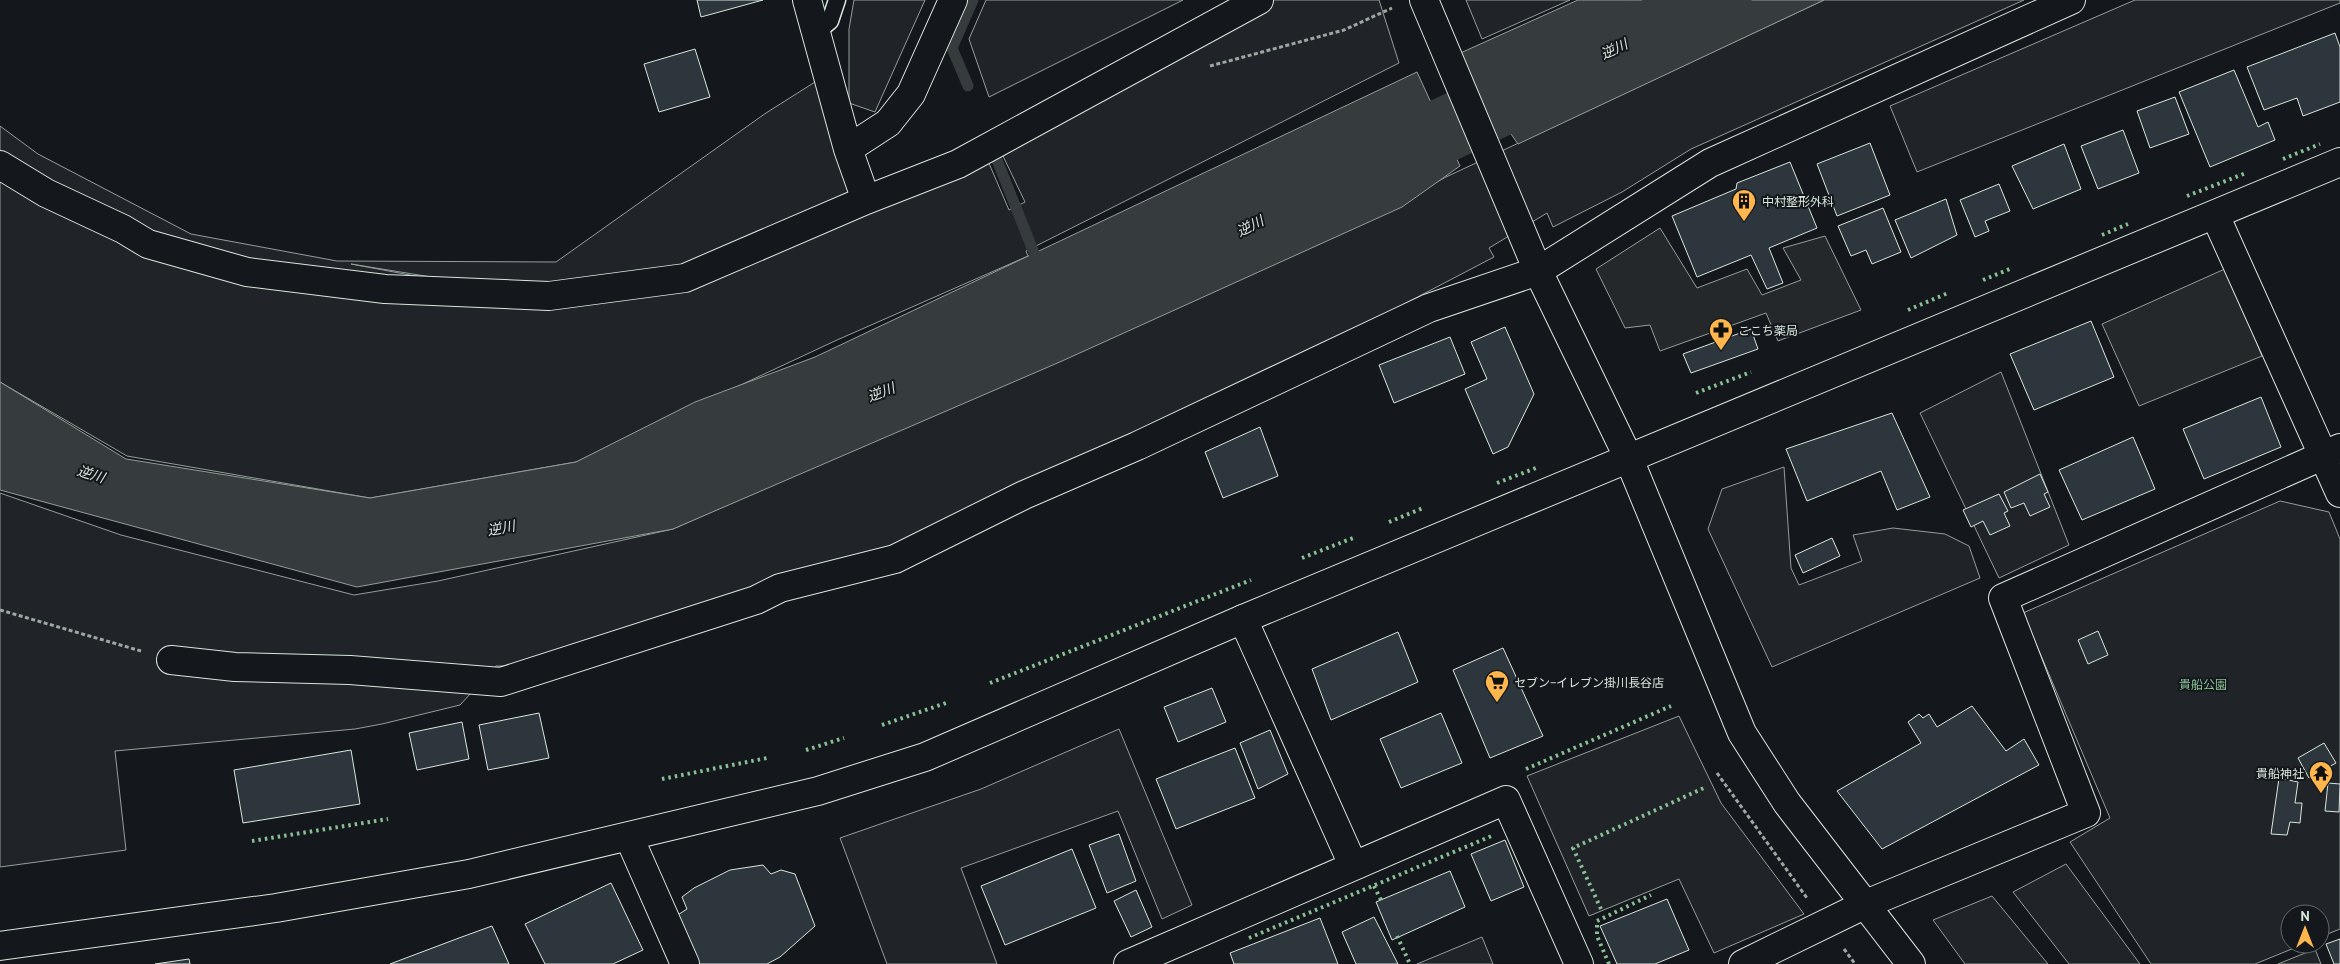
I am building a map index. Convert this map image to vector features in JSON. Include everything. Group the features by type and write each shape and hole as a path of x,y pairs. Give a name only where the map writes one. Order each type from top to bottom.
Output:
{"street":[{"path":"807,0 848,149 866,200"},
{"path":"848,149 888,123 910,94 953,0"},
{"path":"0,165 46,193 123,229 148,244 247,272 385,288 544,297 685,278 866,200 958,164 1260,0"},
{"path":"171,660 235,667 350,670 501,682 756,600 780,588 895,559 1024,495 1138,446 1429,308 1538,271 1710,163 2071,0"},
{"path":"1412,2 1538,271 1629,459 1742,733 1787,803 1911,964"},
{"path":"0,946 276,908 469,874 818,791 925,756 1242,619 2340,162"},
{"path":"2215,215 2332,451 2340,493"},
{"path":"1743,964 1866,904 2086,813 2003,598 2332,451"},
{"path":"1242,619 1354,865"},
{"path":"1128,964 1506,800 1579,964"},
{"path":"629,837 685,964"}],"lane":[{"path":"816,33 830,21 837,0"}],"path":[{"path":"1204,68 1344,30 1412,2"},
{"path":"0,610 171,660"},
{"path":"1716,773 1855,964"}],"green space":[{"path":"854,0 925,0 875,112 849,103 849,29"},
{"path":"986,0 1183,0 989,97 969,39"},
{"path":"1261,0 1379,0 1399,63 1026,251 1028,256 837,340 576,462 370,498 127,456 0,382 0,126 38,154 191,234 337,261 556,262 766,113 815,82 854,199 676,271 549,296 351,264 544,300 697,283 988,161 1009,210 1025,202 1003,156"},
{"path":"1466,0 1570,0 1482,39"},
{"path":"1824,0 2024,0 1691,149 1622,192 1553,227 1547,213 1489,248 1494,257 1102,462 895,559 710,612 504,666 496,666 460,705 355,729 115,751 126,850 0,867 0,493 121,535 354,595 438,581 673,529 1348,231 1446,177"},
{"path":"2135,0 2340,0 2340,3 1917,172 1890,106"},
{"path":"2001,372 2069,545 1999,578 1920,413"},
{"path":"1784,467 1791,568 1799,585 1862,561 1853,535 1893,528 1945,534 1969,546 1980,578 1772,667 1708,529 1722,489"},
{"name":"貴船公園","path":"2280,501 2329,512 2340,539 2340,929 2330,933 2330,904 2280,904 2280,954 2255,964 2151,964 2070,842 2110,818 2023,613"},
{"path":"1679,716 1721,803 1804,914 1714,953 1679,879 1589,916 1527,776"},
{"path":"1119,729 1192,905 1162,919 1118,811 961,868 997,964 887,964 840,838 981,789"},
{"path":"2066,864 2140,964 2069,964 2013,892"},
{"path":"1992,896 2048,964 1965,964 1933,920"},
{"path":"1482,937 1493,964 1417,964"},
{"path":"2303,954 2317,954 2321,964 2278,964"}],"shaded area":[{"path":"1660,228 1697,288 1747,269 1762,295 1801,280 1783,248 1825,236 1861,310 1778,341 1766,313 1660,351 1650,325 1625,328 1596,269"},
{"path":"2227,268 2262,356 2139,406 2102,324"}],"water":[{"path":"1578,0 1824,0 1518,144 1456,55"},
{"path":"1417,72 1460,166 1402,207 1062,361 673,529 357,587 0,490 0,382 126,459 370,498 576,462 695,402 815,357"}],"building":[{"path":"697,0 763,0 701,17"},
{"path":"2335,33 2340,47 2340,102 2303,116 2297,98 2264,110 2247,67"},
{"path":"695,49 710,97 659,112 644,64"},
{"path":"2234,70 2258,127 2268,122 2275,140 2210,167 2179,92"},
{"path":"2175,97 2189,134 2150,148 2137,111"},
{"path":"2123,130 2139,173 2098,189 2081,146"},
{"path":"1870,143 1890,195 1837,216 1817,164"},
{"path":"2064,144 2081,189 2033,209 2012,166"},
{"name":"中村整形外科","path":"1790,162 1817,228 1769,248 1783,283 1767,289 1751,255 1697,277 1672,216 1736,189 1737,183"},
{"path":"1999,184 2010,211 1985,221 1989,231 1975,237 1960,200"},
{"path":"1946,199 1957,235 1911,258 1895,220"},
{"path":"1883,208 1901,252 1872,264 1866,250 1851,256 1838,226"},
{"path":"2091,321 2114,377 2034,410 2010,354"},
{"path":"1505,327 1534,394 1508,447 1493,454 1465,389 1487,379 1471,342"},
{"name":"ここち薬局","path":"1751,329 1758,349 1691,373 1683,354"},
{"path":"1450,337 1465,374 1394,403 1379,365"},
{"path":"2261,397 2281,447 2204,479 2183,429"},
{"path":"1892,413 1930,497 1897,510 1881,471 1807,501 1786,449"},
{"path":"1260,427 1278,476 1223,498 1205,452"},
{"path":"2133,437 2155,489 2082,520 2059,470"},
{"path":"2040,474 2048,492 2044,494 2050,507 2030,516 2024,503 2011,508 2004,492"},
{"path":"1999,494 2008,511 2004,513 2010,526 1990,535 1983,521 1971,527 1963,510"},
{"path":"1832,538 1840,556 1803,573 1795,555"},
{"path":"2098,631 2108,655 2088,664 2078,640"},
{"path":"1398,632 1418,682 1331,720 1312,669"},
{"name":"セブン−イレブン掛川長谷店","path":"1503,648 1543,736 1490,758 1453,670"},
{"path":"1212,688 1226,722 1178,742 1164,707"},
{"path":"1972,706 2006,751 2024,739 2039,765 1882,849 1837,791 1921,743 1908,722 1919,714 1923,718 1929,714 1937,727"},
{"path":"539,713 549,758 488,770 479,725"},
{"path":"1441,713 1462,763 1401,788 1380,739"},
{"path":"462,722 469,759 417,770 409,733"},
{"path":"1270,730 1288,774 1258,789 1240,743"},
{"path":"2324,743 2336,763 2309,778 2298,758"},
{"path":"1235,748 1255,798 1176,829 1156,779"},
{"path":"351,750 360,804 243,823 234,770"},
{"path":"2279,778 2298,782 2295,803 2302,803 2300,823 2290,822 2287,835 2271,834"},
{"path":"2328,783 2340,784 2339,812 2325,811"},
{"path":"1119,834 1136,881 1107,893 1089,845"},
{"path":"1505,840 1524,887 1491,901 1471,854"},
{"path":"1072,849 1096,908 1005,945 981,886"},
{"path":"763,865 771,874 781,870 795,874 815,926 780,957 767,964 692,964 670,920 687,909 682,897 694,888 730,870"},
{"path":"1450,871 1465,907 1392,940 1376,902"},
{"path":"611,883 643,950 613,964 545,964 525,924"},
{"path":"1136,890 1152,927 1131,937 1114,901"},
{"path":"1667,899 1689,950 1655,964 1617,964 1600,926"},
{"path":"1374,917 1398,964 1356,964 1342,932"},
{"path":"1320,918 1338,964 1234,964 1230,953"},
{"path":"492,926 509,964 390,964 459,938"},
{"path":"2340,939 2340,964 2334,964 2330,954 2330,943"},
{"path":"189,959 190,964 155,964"}],"waterway":[{"path":"968,86 952,48 973,0"},
{"name":"逆川","path":"1362,169 1719,0"},
{"path":"997,160 1040,268"}],"hedge":[{"path":"2283,159 2320,144"},
{"path":"2187,196 2246,173"},
{"path":"2102,235 2128,224"},
{"path":"1983,280 2012,268"},
{"path":"1908,310 1948,293"},
{"path":"1696,393 1751,372"},
{"path":"1497,483 1536,468"},
{"path":"1389,522 1423,508"},
{"path":"1302,558 1353,538"},
{"path":"990,683 1251,580"},
{"path":"882,725 946,703"},
{"path":"1526,769 1671,706"},
{"path":"806,750 844,738"},
{"path":"662,779 767,758"},
{"path":"1601,909 1573,848 1706,787"},
{"path":"252,841 388,819"},
{"path":"1249,938 1494,835"},
{"path":"1374,886 1382,902"},
{"path":"1609,964 1597,936 1597,921 1651,895"},
{"path":"1397,936 1410,964"}],"place":[{"name":"中村整形外科","path":"1744,222"},
{"name":"ここち薬局","path":"1721,351"},
{"name":"セブン−イレブン掛川長谷店","path":"1497,703"},
{"name":"貴船神社","path":"2321,794"}]}
